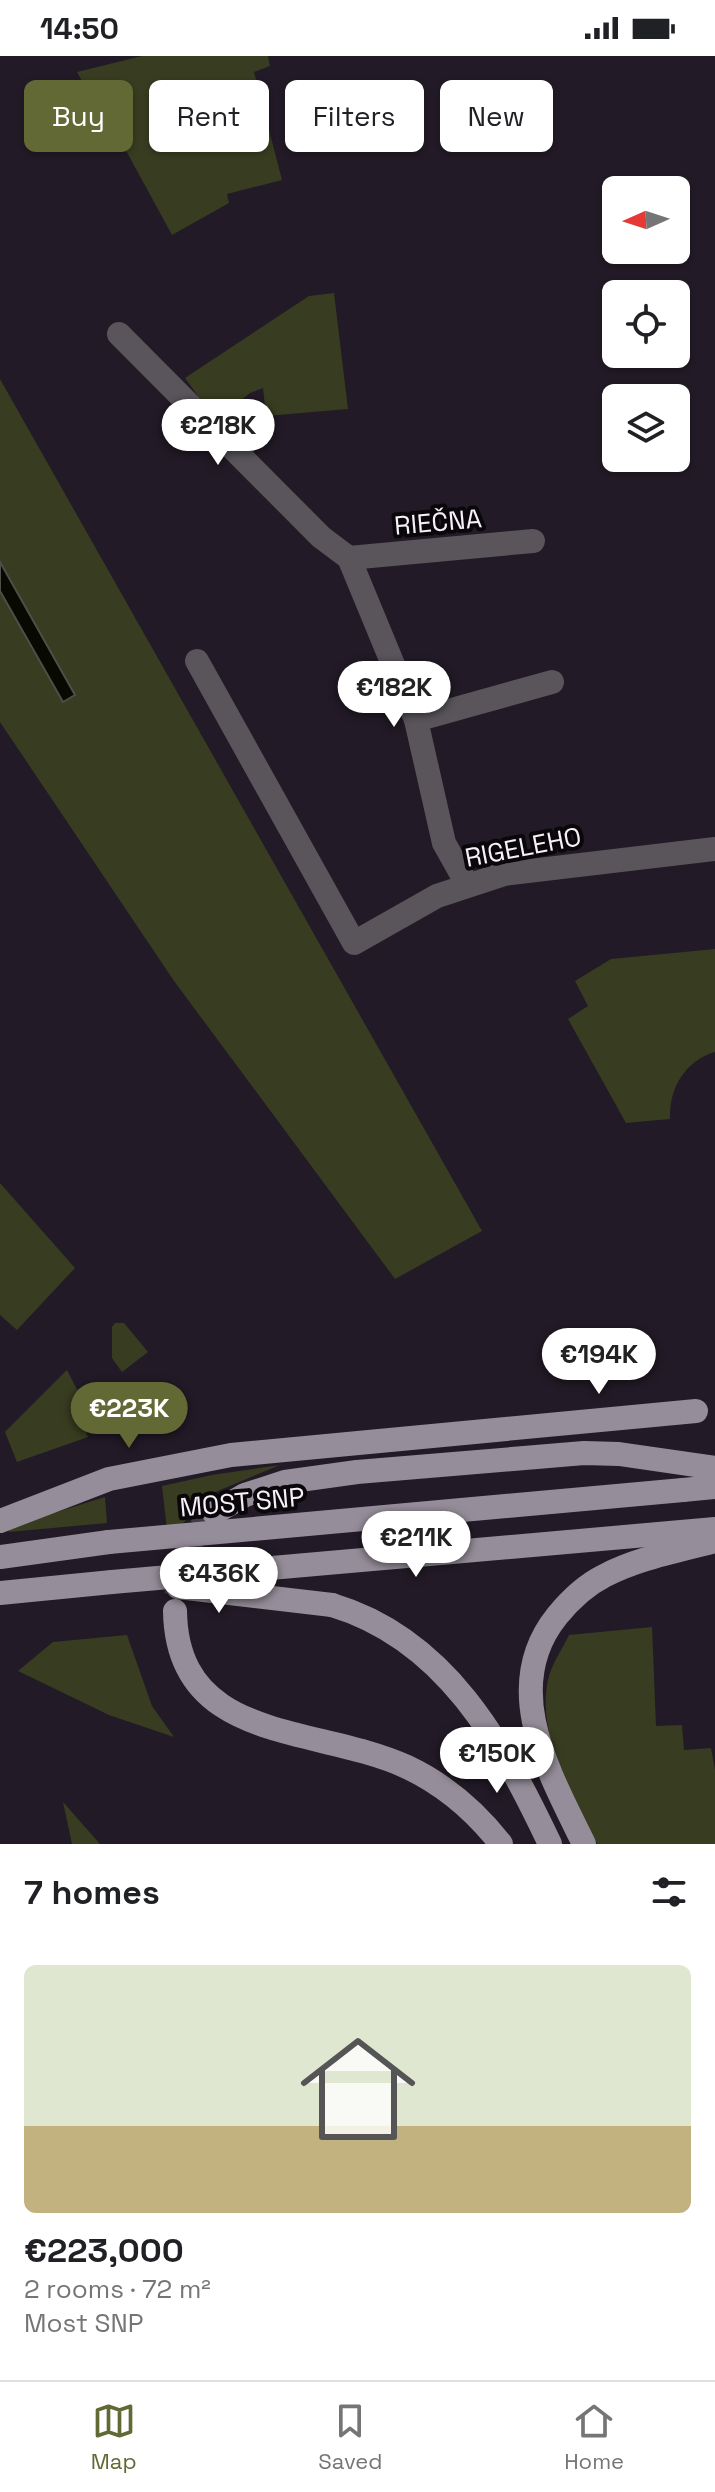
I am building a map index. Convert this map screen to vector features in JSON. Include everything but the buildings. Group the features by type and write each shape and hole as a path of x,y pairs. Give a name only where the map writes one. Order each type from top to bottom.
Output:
{"main road":[{"path":"0,1521 109,1479 265,1450 696,1411"},
{"path":"214,1513 265,1487 357,1472 584,1453 619,1454 715,1468"},
{"name":"MOST SNP","path":"0,1557 109,1542 715,1487"},
{"path":"0,1593 715,1529"},
{"path":"584,1844 540,1750 532,1707 531,1675 538,1648 547,1629 593,1582 623,1568 715,1541"},
{"path":"112,1582 293,1598 353,1611 390,1628 421,1649 452,1678 485,1724 550,1844"},
{"path":"175,1611 175,1635 183,1664 194,1681 223,1708 264,1726 359,1749 408,1767 466,1806 501,1844"}],"street":[{"path":"119,334 321,537 349,558 416,720 444,843 467,884"},
{"name":"RIEČNA","path":"349,558 533,541"},
{"name":"RIGELEHO","path":"197,661 354,943 437,896 467,884 543,866 715,849"},
{"path":"416,720 552,682"}],"green space":[{"path":"142,56 268,56 270,66 254,72 256,80 149,80 149,152 269,152 269,130 282,180 227,194 229,203 172,235 127,152 133,152 133,80 81,80 77,72"},
{"path":"334,293 348,409 266,416 263,388 250,393 216,421 185,378 309,296"},
{"path":"0,379 482,1231 395,1279 174,981 0,722"},
{"path":"715,949 715,1052 695,1062 681,1077 672,1097 670,1119 626,1123 568,1019 588,1006 575,981 611,959"},
{"path":"0,1183 75,1268 17,1330 0,1315"},
{"path":"115,1323 124,1323 148,1352 122,1372 112,1358 112,1327"},
{"path":"67,1370 84,1403 85,1414 79,1415 88,1437 17,1462 5,1432"},
{"path":"280,1465 213,1493 168,1538 162,1486"},
{"path":"105,1497 107,1523 9,1532 9,1527"},
{"path":"652,1627 656,1726 682,1725 684,1750 711,1748 715,1770 715,1844 597,1844 568,1786 552,1744 547,1722 548,1680 569,1635"},
{"path":"127,1635 152,1706 174,1737 109,1715 18,1671 53,1642"},
{"path":"63,1802 100,1844 72,1844"}],"shaded area":[{"path":"0,562 75,695 63,702 0,591"}],"tunnel":[{"path":"176,1595 187,1550 214,1513"}]}
